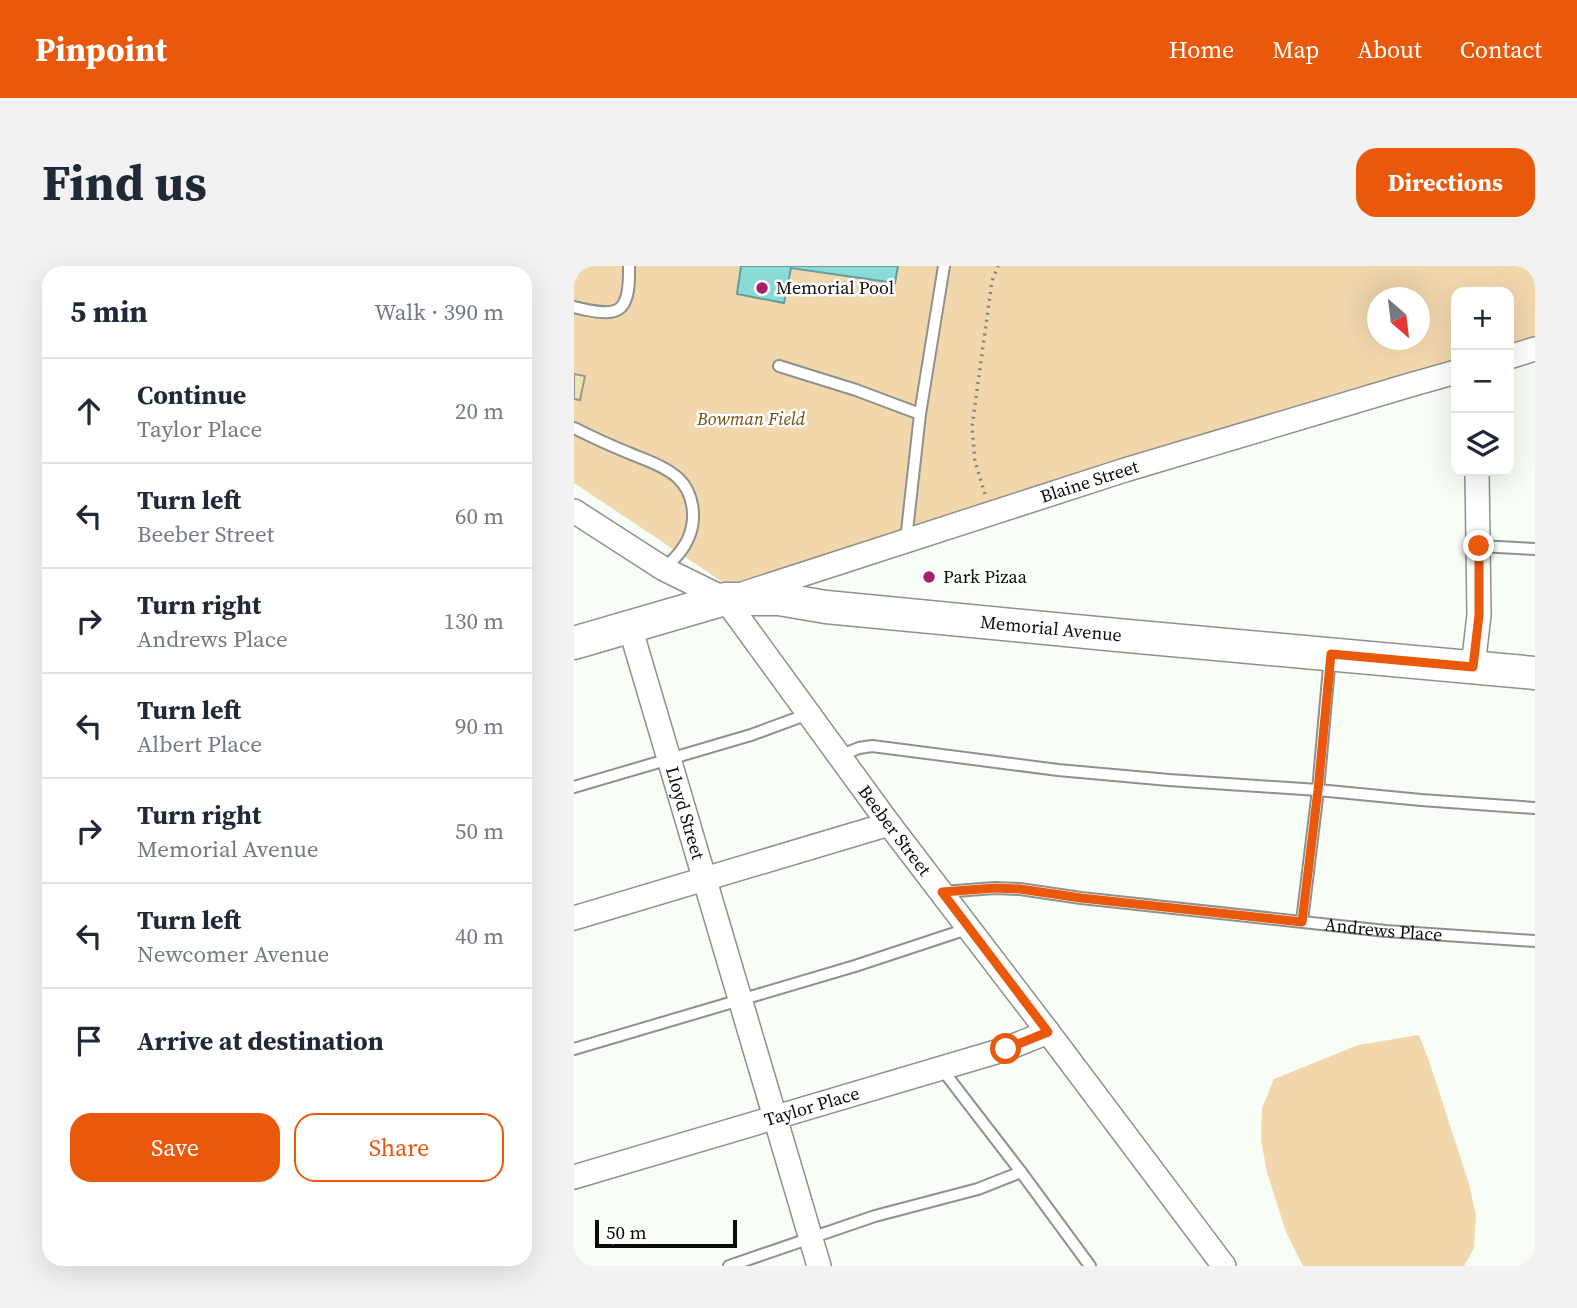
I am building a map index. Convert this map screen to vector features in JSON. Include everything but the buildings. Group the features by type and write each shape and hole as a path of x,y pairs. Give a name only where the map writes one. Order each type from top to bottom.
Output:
{"street":[{"path":"1514,355 1535,349"},
{"name":"Blaine Street","path":"725,599 1151,462 1451,373"},
{"path":"1473,667 1479,615 1477,476"},
{"name":"Beeber Street","path":"574,511 664,569 725,599 889,824 1224,1266"},
{"name":"Memorial Avenue","path":"574,643 725,599 779,599 826,607 1535,673"},
{"name":"Lloyd Street","path":"631,627 819,1266"},
{"path":"574,918 889,824"},
{"name":"Taylor Place","path":"574,1178 1006,1049 1048,1032"}],"lane":[{"path":"574,307 609,313 621,309 629,287 628,266"},
{"path":"906,540 920,414 944,266"},
{"path":"779,366 920,414"},
{"path":"574,428 657,465 685,485 691,499 693,519 689,539 681,552 664,569"},
{"path":"1479,546 1535,548"},
{"path":"1302,922 1331,654"},
{"path":"574,788 751,735 808,714"},
{"path":"839,756 872,746 1058,770 1535,808"},
{"name":"Andrews Place","path":"942,892 1020,889 1386,931 1535,941"},
{"path":"574,1049 855,966 970,928"},
{"path":"941,1068 1090,1266"},
{"path":"729,1266 875,1216 978,1189 1021,1172"}],"path":[{"path":"990,513 975,462 972,427 992,281 999,266"}],"green space":[{"name":"Bowman Field","path":"574,266 1535,266 1535,337 1514,343 1514,287 1451,287 1451,363 727,585 574,483"},
{"path":"1419,1035 1469,1184 1476,1215 1474,1248 1464,1266 1303,1266 1286,1232 1267,1172 1261,1140 1262,1108 1274,1079 1358,1045"}],"water":[{"name":"Memorial Pool","path":"741,266 898,266 895,283 791,268 784,303 737,294"}],"place":[{"name":"Memorial Pool","path":"762,288"},
{"name":"Park Pizaa","path":"929,577"}],"route":[{"path":"1006,1049 1048,1032 942,892 1020,889 1302,922 1331,654 1473,667 1479,615 1479,546"}]}
